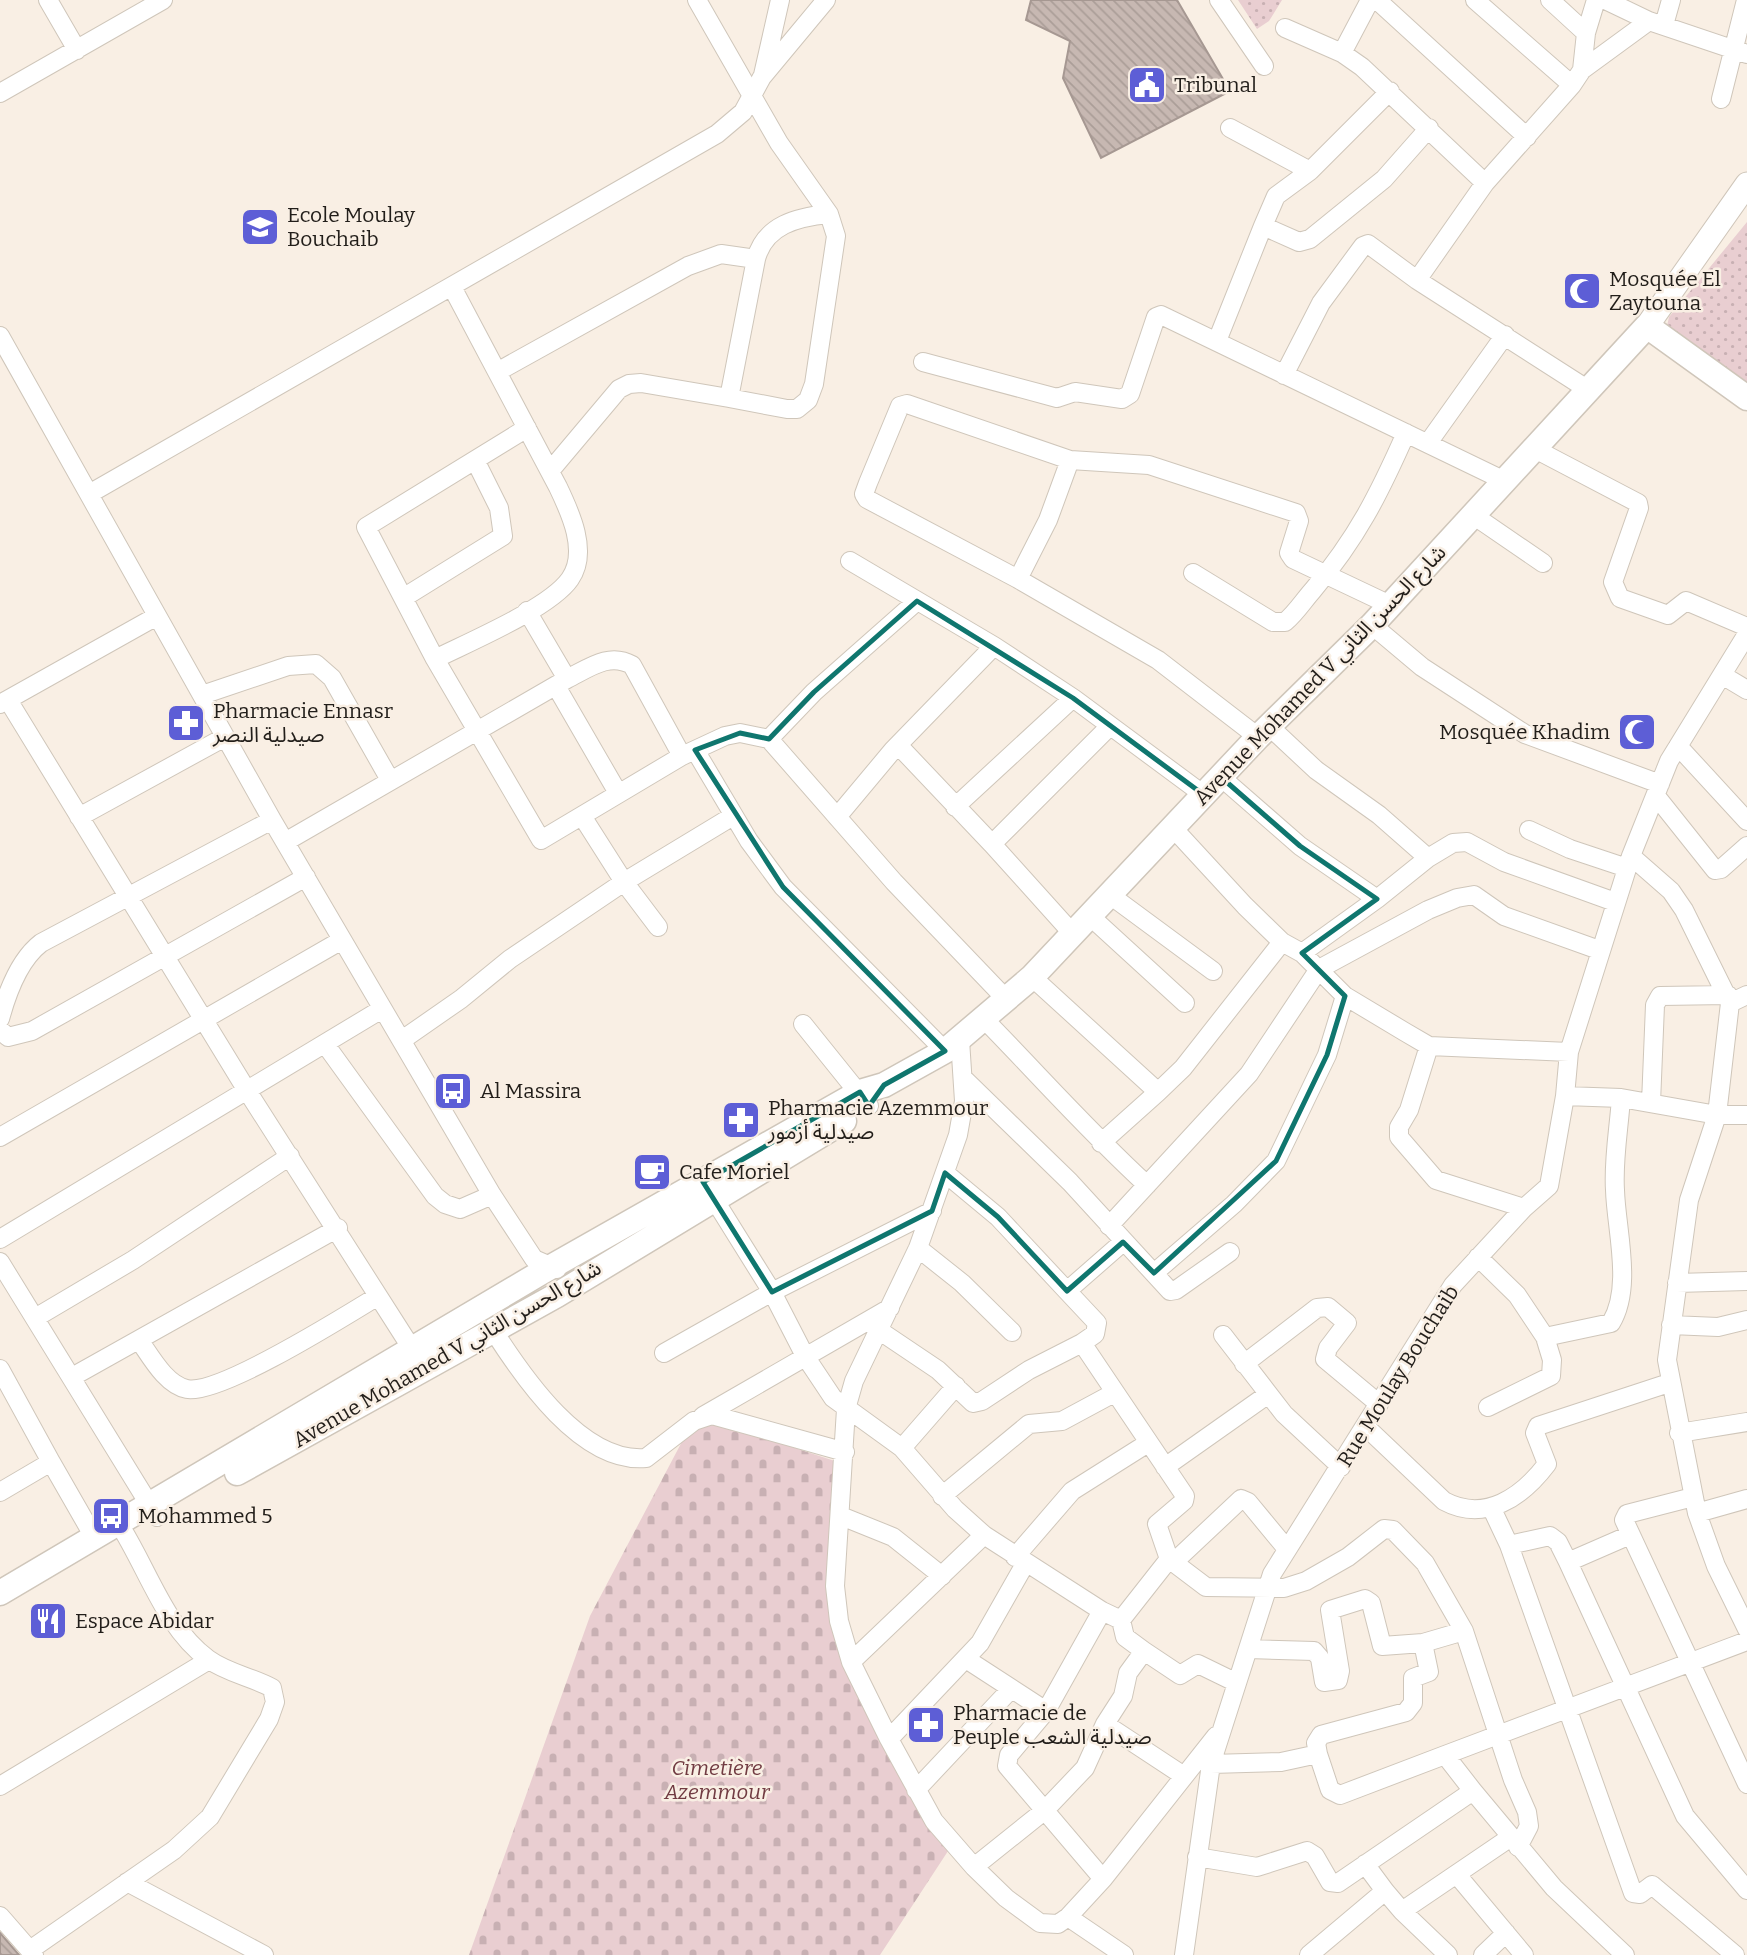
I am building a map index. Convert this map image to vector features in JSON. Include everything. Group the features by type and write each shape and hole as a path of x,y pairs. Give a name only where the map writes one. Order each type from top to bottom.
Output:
{"main road":[{"name":"Avenue Mohamed V شارع الحسن الثاني","path":"154,1511 412,1349 708,1191 953,1045 1032,978 1264,732 1372,625 1647,326"},
{"path":"1647,326 1747,398"},
{"name":"Avenue Mohamed V شارع الحسن الثاني","path":"0,1610 122,1529 493,1330 545,1279"},
{"name":"Avenue Mohamed V شارع الحسن الثاني","path":"0,1593 94,1537 122,1529"}],"street":[{"path":"48,0 77,50"},
{"path":"0,93 163,0"},
{"path":"550,471 619,389 629,384 641,383 797,409 808,400 814,384 836,246 835,225 779,143 698,0"},
{"path":"762,77 780,0"},
{"path":"89,494 732,124 762,77 826,0"},
{"path":"1219,0 1264,66"},
{"path":"1342,53 1370,0"},
{"path":"1377,0 1527,137"},
{"path":"1475,0 1577,78"},
{"path":"1550,0 1586,33"},
{"path":"1577,78 1596,0"},
{"path":"1605,0 1656,23 1741,52"},
{"path":"1417,281 1485,183 1577,78 1656,23 1671,0"},
{"path":"1721,99 1741,52 1746,0"},
{"path":"1285,28 1342,53 1390,91 1485,183"},
{"path":"1217,341 1276,196 1310,171 1390,91"},
{"path":"1230,128 1310,171"},
{"path":"1264,226 1299,242 1310,239 1384,178 1429,128"},
{"path":"1647,326 1747,184"},
{"path":"729,398 756,259 765,239 782,225 802,217 829,214"},
{"path":"1284,374 1321,303 1363,246 1371,245 1417,281 1587,389"},
{"path":"497,372 696,262 721,254 756,259"},
{"path":"435,659 527,611 562,588 572,578 577,538 573,517 452,287"},
{"path":"923,362 1057,398 1075,392 1122,399 1130,394 1157,316 1217,341 1505,481"},
{"path":"1427,443 1504,335"},
{"path":"0,336 272,820 492,1195 545,1279"},
{"path":"1390,605 1290,557 1289,549 1299,521 1296,513 1149,465 1070,460 907,404 897,410 865,497 1017,579 1158,660 1379,815 1428,858"},
{"path":"527,428 366,527 435,659 541,840 689,753 740,733 769,739 894,882 1006,999"},
{"path":"1193,573 1273,622 1280,623 1290,618 1325,576 1375,503 1406,433"},
{"path":"1533,448 1638,503 1639,508 1613,582 1620,598 1668,615 1686,601 1747,627"},
{"path":"403,598 503,536 499,508 475,460"},
{"path":"1017,579 1048,520 1070,460"},
{"path":"1473,515 1544,563"},
{"path":"850,561 994,646 1110,726 1213,786 1377,899"},
{"path":"769,739 814,692 917,601"},
{"path":"527,611 618,793"},
{"path":"157,616 4,702 412,1349"},
{"path":"1372,625 1422,667 1525,734 1658,790 1712,868 1721,869 1747,846"},
{"name":"Rue Moulay Bouchaib","path":"1184,1955 1211,1764 1267,1589 1286,1548 1366,1427 1445,1297 1478,1257 1524,1208 1549,1186 1565,1096 1569,1052 1599,950 1629,862 1678,746 1747,634"},
{"path":"837,817 898,745 994,646"},
{"path":"285,842 477,730 608,659 621,659 632,665 689,753 783,887 806,913 953,1045 964,1079 958,1135 932,1210 918,1248 854,1381 846,1409 836,1606 851,1662 916,1790 934,1821 974,1867 1031,1919 1050,1924 1068,1917 1103,1879 1222,1728"},
{"path":"202,695 288,666 316,664 332,678 390,780"},
{"path":"1722,674 1747,690"},
{"path":"954,807 1073,698"},
{"path":"992,844 1110,726"},
{"path":"79,817 225,737"},
{"path":"898,745 954,807 1082,925 1185,1003"},
{"path":"1678,746 1747,821"},
{"path":"582,816 624,881 659,927"},
{"path":"402,1040 461,999 510,959 624,881 733,816"},
{"path":"0,1019 20,967 30,951 272,820"},
{"path":"1174,829 1245,906 1282,942 1302,953 1345,996 1429,1046 1569,1052"},
{"path":"1529,830 1570,849 1629,862 1671,891 1684,910 1729,999 1717,1115 1689,1200 1667,1360 1669,1383 1695,1505 1711,1553 1745,1619"},
{"path":"1302,953 1428,858 1453,843 1467,842 1504,862 1615,902"},
{"path":"0,1030 8,1037 32,1031 163,954 306,877"},
{"path":"1110,895 1213,971"},
{"path":"1109,1226 1249,1074 1319,969 1379,935 1467,895 1484,900 1516,921 1599,950"},
{"path":"0,1137 342,940"},
{"path":"1101,1143 1183,1068 1282,942"},
{"path":"1032,978 1157,1092"},
{"path":"1651,1103 1655,1005 1658,999 1665,994 1729,999 1747,995"},
{"path":"1153,1273 1234,1204 1276,1161 1327,1055 1345,996"},
{"path":"0,1239 382,1009"},
{"path":"983,1018 1101,1143 1147,1185"},
{"path":"803,1024 864,1099"},
{"path":"325,1044 435,1196 445,1204 460,1209 492,1195"},
{"path":"1429,1046 1409,1110 1399,1128 1399,1137 1436,1180 1524,1208"},
{"path":"964,1079 1062,1174 1167,1289 1173,1291 1230,1252"},
{"path":"1565,1096 1621,1098 1717,1115 1747,1115"},
{"path":"1545,1337 1605,1326 1617,1314 1622,1264 1615,1190 1621,1098"},
{"path":"35,1318 133,1260 290,1156"},
{"path":"880,1331 925,1360 956,1386 970,1402 977,1403 1028,1370 1095,1334 1097,1323 998,1217 945,1173"},
{"path":"708,1191 772,1292 805,1356 827,1391 846,1409 902,1448 942,1496 984,1535 1020,1561 1102,1611 1121,1619"},
{"path":"664,1353 772,1292 932,1210"},
{"path":"72,1377 338,1228"},
{"path":"1067,1291 1123,1242"},
{"path":"918,1248 962,1283 1012,1332"},
{"path":"1478,1257 1517,1295 1545,1337 1552,1360 1551,1376 1488,1407"},
{"path":"2,1269 154,1511"},
{"path":"1677,1283 1747,1281"},
{"path":"139,1340 175,1384 186,1389 202,1388 266,1360 378,1296"},
{"path":"1244,1364 1317,1308 1328,1307 1347,1323 1328,1348 1325,1359 1379,1404"},
{"path":"493,1330 549,1405 586,1439 614,1454 646,1458 703,1416 890,1308"},
{"path":"1671,1325 1718,1327 1747,1320"},
{"path":"1223,1335 1267,1395 1302,1432 1341,1466"},
{"path":"1082,1343 1185,1498 1157,1524 1171,1560 1206,1587 1284,1588 1306,1581 1348,1557 1388,1529 1425,1563 1464,1631 1529,1819 1527,1832 1402,1911"},
{"path":"0,1369 94,1537"},
{"path":"1366,1427 1444,1501 1459,1507 1492,1509 1505,1503 1545,1466 1547,1461 1535,1433 1538,1426 1669,1383"},
{"path":"902,1448 956,1386"},
{"path":"942,1496 1029,1424 1062,1421 1114,1393"},
{"path":"1165,1467 1267,1395"},
{"path":"703,1416 718,1416 845,1452"},
{"path":"1679,1433 1747,1422"},
{"path":"888,1739 966,1659 989,1631 1020,1561 1072,1491 1149,1443"},
{"path":"0,1492 51,1462"},
{"path":"1121,1619 1171,1560 1241,1499 1248,1502 1286,1548"},
{"path":"1746,1501 1626,1514 1624,1520 1747,1784"},
{"path":"1492,1509 1569,1709 1633,1893 1640,1894 1652,1885 1735,1955"},
{"path":"841,1516 893,1537 942,1576"},
{"path":"0,1916 32,1953 191,1837 210,1817 257,1742 273,1709 275,1697 272,1688 209,1660 189,1640 169,1613 122,1529"},
{"path":"851,1662 984,1535"},
{"path":"1568,1562 1630,1535"},
{"path":"1508,1545 1550,1536 1558,1542 1685,1816 1747,1890"},
{"path":"1248,1649 1314,1651 1320,1658 1324,1682 1338,1681 1340,1671 1330,1610 1365,1599 1371,1603 1382,1646 1423,1643 1464,1631"},
{"path":"1102,1611 1046,1711 1006,1760 1007,1766 1103,1879"},
{"path":"1121,1619 1125,1637 1180,1675 1198,1664 1237,1684"},
{"path":"1423,1643 1430,1669 1428,1674 1416,1676 1411,1681 1413,1703 1410,1710 1321,1735 1316,1743 1330,1790 1340,1795 1747,1641"},
{"path":"974,1867 1044,1811 1085,1768 1105,1724 1123,1696 1128,1673 1144,1651"},
{"path":"966,1659 1046,1711"},
{"path":"0,1786 209,1660"},
{"path":"916,1790 1010,1690"},
{"path":"1105,1724 1184,1776"},
{"path":"1211,1764 1281,1762 1318,1754"},
{"path":"1445,1755 1515,1842 1583,1917 1625,1955"},
{"path":"1197,1857 1257,1867 1307,1851 1315,1856 1334,1883 1473,1791"},
{"path":"1364,1864 1402,1911 1448,1955"},
{"path":"1458,1876 1524,1955"},
{"path":"127,1882 264,1955"},
{"path":"1309,1955 1385,1891"},
{"path":"1068,1917 1124,1955"},
{"path":"1491,1952 1506,1933"}],"highlighted area":[{"path":"917,601 1073,698 1204,795 1222,778 1300,846 1377,899 1302,953 1345,996 1327,1055 1276,1161 1154,1273 1123,1242 1067,1291 998,1217 945,1173 932,1211 772,1292 703,1182 860,1092 869,1106 884,1085 945,1051 783,887 695,750 740,733 769,739 814,692"}],"green space":[{"path":"1238,0 1282,0 1269,21 1257,29"},
{"path":"1747,222 1747,392 1665,335 1669,317"},
{"name":"Cimetière Azemmour","path":"709,1420 844,1464 832,1595 895,1758 950,1848 880,1955 469,1955 590,1616 686,1434"}],"building":[{"name":"Tribunal","path":"1031,0 1177,0 1230,91 1101,158 1063,78 1070,41 1026,20"},
{"path":"0,1933 19,1955 0,1955"}],"place":[{"name":"Tribunal","path":"1147,85"},
{"name":"Ecole Moulay Bouchaib","path":"260,227"},
{"name":"Mosquée El Zaytouna","path":"1582,291"},
{"name":"Pharmacie Ennasr صيدلية النصر","path":"186,723"},
{"name":"Mosquée Khadim","path":"1637,732"},
{"name":"Al Massira","path":"453,1091"},
{"name":"Pharmacie Azemmour صيدلية أزمور","path":"741,1120"},
{"name":"Cafe Moriel","path":"652,1172"},
{"name":"Mohammed 5","path":"111,1516"},
{"name":"Espace Abidar","path":"48,1621"},
{"name":"Pharmacie de Peuple صيدلية الشعب","path":"926,1725"}]}
